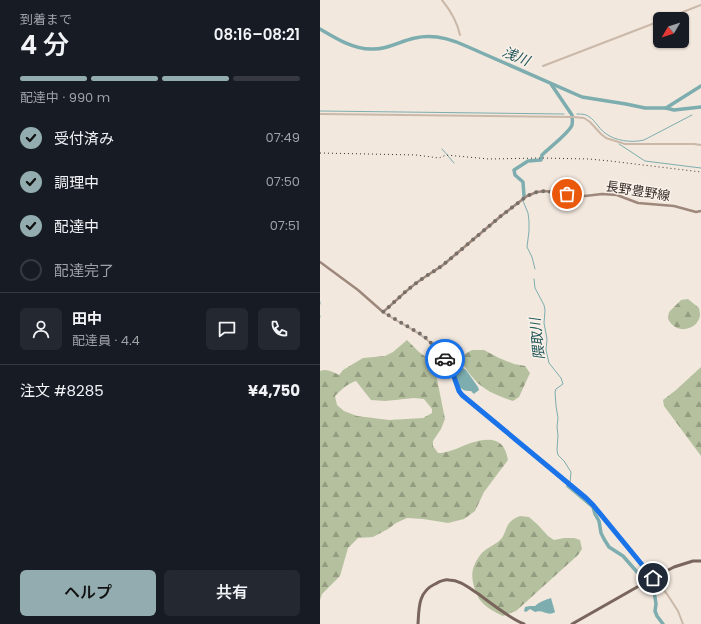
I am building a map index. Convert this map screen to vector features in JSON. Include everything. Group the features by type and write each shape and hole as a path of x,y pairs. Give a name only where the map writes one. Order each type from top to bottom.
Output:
{"main road":[{"name":"長野豊野線","path":"383,312 422,278 434,272 443,265 501,216 527,196 537,192 545,191 585,196 602,194 617,195 638,203 674,206 696,212 701,211"},
{"path":"320,262 358,290 383,312"},
{"path":"572,624 652,578 680,565 693,561 701,561"},
{"path":"418,624 420,602 425,590 441,581 450,580 460,582 514,619 524,624"}],"street":[{"path":"442,0 452,14 459,29 460,35"},
{"path":"683,12 701,5"},
{"path":"543,66 653,24"},
{"path":"320,114 574,117 584,118 606,138 625,144 701,145"},
{"path":"383,312 424,336 440,352 450,368 462,395 593,505 652,578 673,601 683,624"}],"green space":[{"path":"688,299 699,308 700,314 698,321 689,328 677,328 668,319 669,312 681,300"},
{"path":"407,340 430,360 436,374 445,419 441,429 433,441 433,446 438,453 443,453 478,441 492,440 496,441 503,447 508,460 484,492 475,511 464,519 448,523 407,518 373,537 358,538 348,548 340,576 322,594 320,600 320,371 328,370 339,375 343,370 363,358 385,356 393,352","holes":["356,381 371,400 385,401 414,398 424,399 432,409 432,413 423,418 389,420 357,416 344,411 337,405 335,396 345,387"]},
{"path":"472,350 484,350 514,364 525,366 530,373 519,397 513,401 492,393 478,383 462,363 465,354"},
{"path":"701,367 701,456 664,406 663,400"},
{"path":"520,516 529,517 554,540 574,538 580,540 582,549 578,555 516,611 503,616 488,608 479,599 474,587 472,572 475,563 481,554 499,541 508,525"}],"water":[{"path":"463,368 478,387 479,390 474,394 471,391 461,389 458,384 455,375"},
{"path":"551,598 555,612 550,614 541,611 535,612 530,609 526,612 524,611 525,607 535,606 540,602"}],"waterway":[{"name":"浅川","path":"320,29 344,42 364,49 388,47 409,39 421,37 448,39 582,97 645,108 666,108 701,86"},
{"name":"隈取川","path":"524,196 523,182 515,175 514,170 528,161 541,160 542,155 567,132 572,124 572,115 551,84"},
{"path":"666,108 674,110 701,107"},
{"path":"320,111 564,114"},
{"path":"577,114 589,116 609,136 624,141 644,140 692,115"},
{"path":"619,144 645,161 701,168"},
{"path":"442,149 454,163"},
{"name":"隈取川","path":"523,201 528,213 529,221 527,247 532,257 535,269"},
{"name":"隈取川","path":"534,279 535,288 545,310 544,323 547,339 546,350 549,363 561,378 563,384 556,389 555,392 558,418 557,450 558,455 571,472 570,483"},
{"name":"隈取川","path":"568,486 593,507 599,521 601,533 609,547 623,556 637,572 651,584 654,591 656,604 655,611 663,624"}],"railway":[{"path":"320,153 416,155 439,158 446,155 489,159 589,159 701,172"}],"way so far":[{"path":"445,359 424,336 383,312 422,278 434,272 443,265 527,196 532,193 545,191 567,194"}],"route":[{"path":"445,359 462,395 586,498 653,578"}]}
